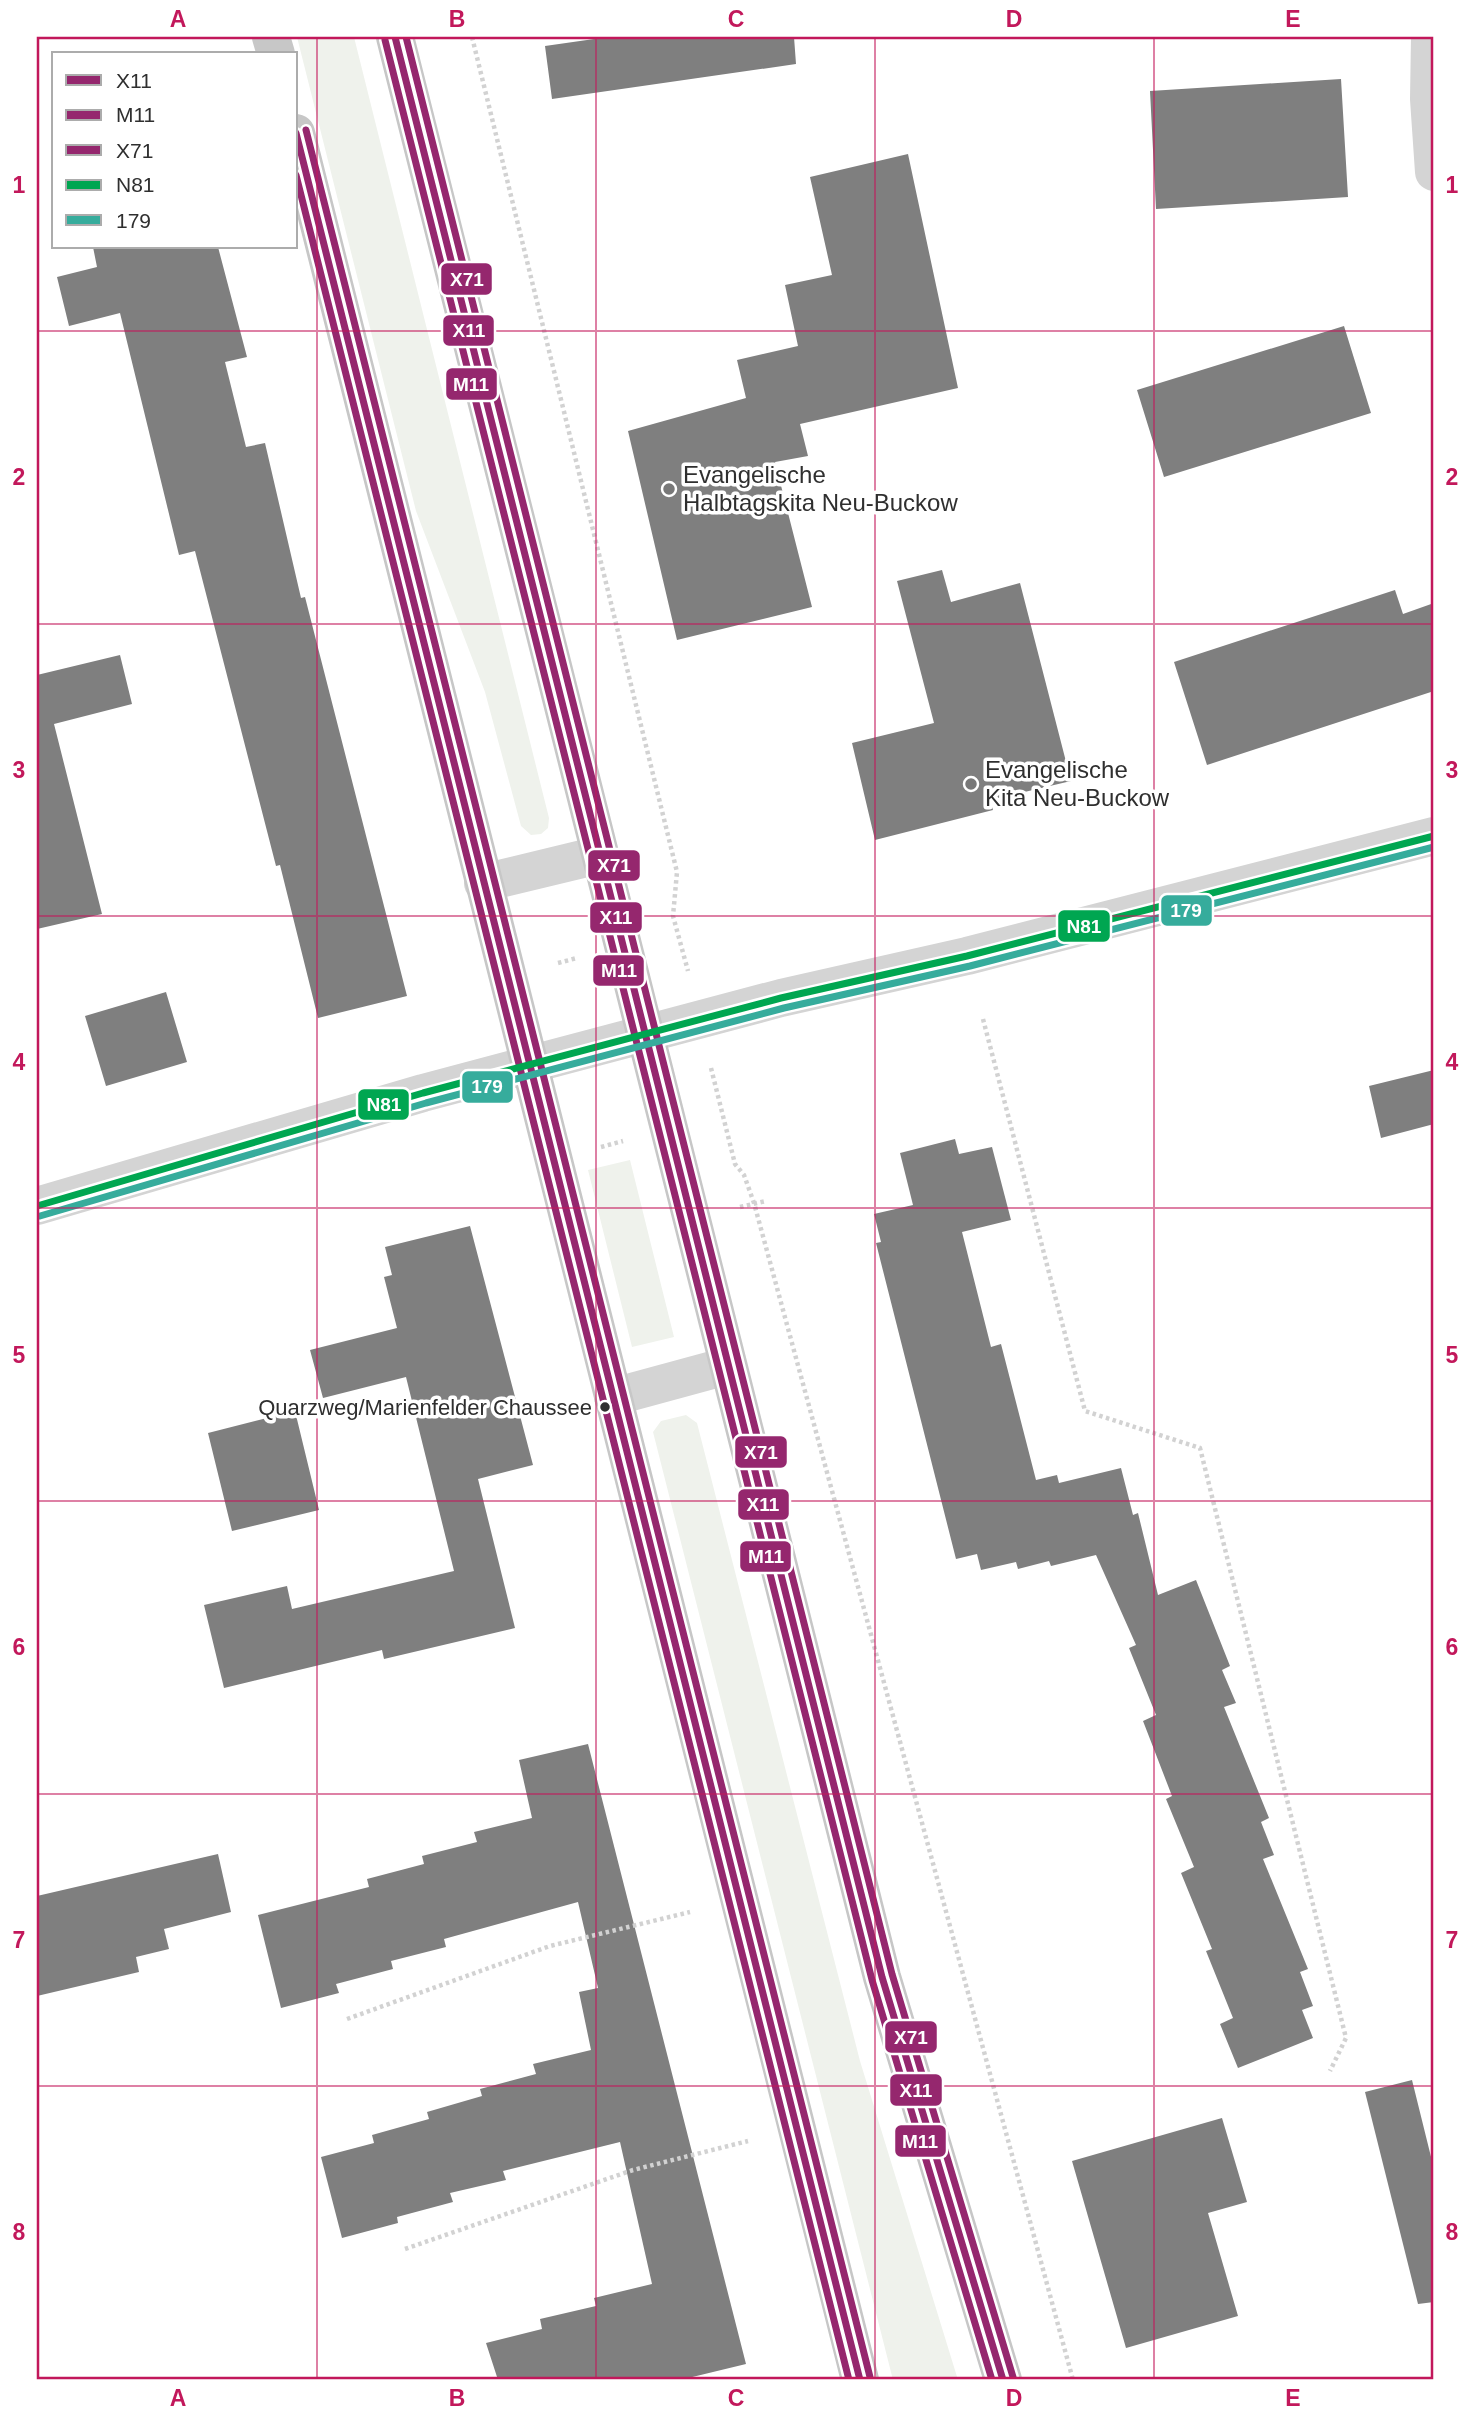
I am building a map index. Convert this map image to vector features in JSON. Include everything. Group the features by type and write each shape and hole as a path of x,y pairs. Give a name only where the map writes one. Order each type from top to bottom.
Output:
{"main road":[{"path":"395,37 882,1976 1003,2380"},
{"path":"298,141 860,2380"}],"street":[{"path":"1430,37 1429,99 1434,172"},
{"path":"37,1206 645,1034 781,998 967,957 1434,836"},
{"path":"483,883 599,855"},
{"path":"613,1397 727,1366"}],"path":[{"path":"472,37 677,872"},
{"path":"558,963 585,956"},
{"path":"983,1019 1085,1411 1200,1448 1346,2038 1330,2071"},
{"path":"722,1116 735,1164 744,1175 754,1203 1073,2380"},
{"path":"736,1208 766,1200"},
{"path":"347,2019 550,1946 690,1912"},
{"path":"405,2249 633,2170 748,2141"}],"shaded area":[{"path":"297,37 354,37 549,818 548,828 541,834 531,835 521,826 485,692 416,511"},
{"path":"630,1160 674,1337 632,1347 588,1170"},
{"path":"686,1415 697,1423 860,2061 958,2380 893,2380 653,1432 661,1421"}],"building":[{"path":"608,37 794,37 796,64 552,99 545,46"},
{"path":"1341,79 1348,197 1156,209 1150,91"},
{"path":"908,154 958,388 800,424 808,456 775,462 812,607 677,640 628,431 746,398 737,360 798,346 785,285 832,275 810,177"},
{"path":"93,248 218,248 247,357 225,362 246,447 265,443 301,598 305,597 407,996 318,1018 280,865 276,866 195,551 179,555 120,313 69,326 57,277 97,267"},
{"path":"1344,326 1371,413 1164,477 1137,390"},
{"path":"942,570 951,602 1020,583 1071,781 990,800 993,810 875,840 852,743 934,723 897,581"},
{"path":"1395,590 1403,614 1434,603 1434,691 1207,765 1174,662"},
{"path":"120,655 132,704 54,724 102,914 37,929 37,675"},
{"path":"166,992 187,1062 106,1086 85,1016"},
{"path":"1434,1070 1434,1124 1381,1138 1369,1086"},
{"path":"955,1139 959,1154 992,1147 1011,1220 962,1232 991,1347 1001,1344 1036,1480 1057,1475 1059,1483 1121,1468 1133,1515 1138,1513 1158,1595 1196,1580 1230,1666 1222,1670 1236,1703 1224,1707 1269,1818 1261,1822 1274,1855 1263,1859 1308,1969 1300,1972 1313,2006 1302,2010 1313,2038 1238,2068 1220,2024 1233,2018 1206,1951 1212,1949 1181,1873 1194,1867 1166,1799 1172,1796 1143,1721 1156,1715 1129,1648 1136,1645 1096,1555 1051,1566 1049,1561 1018,1569 1016,1562 981,1570 977,1554 956,1559 876,1243 881,1242 874,1214 913,1205 900,1153"},
{"path":"470,1226 533,1465 478,1479 515,1628 384,1659 382,1650 224,1688 204,1605 287,1586 292,1609 454,1571 406,1377 323,1398 310,1350 397,1328 384,1277 392,1275 385,1247"},
{"path":"295,1411 319,1510 232,1531 208,1433"},
{"path":"588,1744 746,2364 680,2380 498,2380 486,2343 542,2329 540,2319 596,2306 594,2298 652,2284 620,2142 503,2171 506,2180 450,2193 453,2202 397,2217 398,2223 342,2238 321,2157 374,2143 372,2135 429,2119 427,2112 482,2096 480,2089 536,2074 533,2064 591,2050 579,1992 598,1988 578,1902 444,1939 446,1947 391,1961 393,1969 336,1984 339,1993 281,2008 258,1915 369,1887 367,1879 424,1864 422,1856 477,1842 474,1832 532,1818 519,1760"},
{"path":"218,1854 231,1912 164,1929 169,1949 136,1957 139,1972 37,1996 37,1896"},
{"path":"1412,2080 1434,2169 1434,2302 1418,2304 1365,2092"},
{"path":"1222,2118 1247,2202 1208,2213 1238,2316 1126,2348 1072,2161"}],"transit line":[{"name":"X11","path":"395,37 882,1977 1003,2380"},
{"name":"X71","path":"406,37 892,1974 1013,2377"},
{"name":"M11","path":"385,40 872,1980 992,2380"},
{"name":"X71","path":"306,130 870,2377"},
{"name":"X11","path":"298,141 860,2380"},
{"name":"M11","path":"298,183 849,2380"},
{"name":"N81","path":"37,1206 423,1093 781,998 967,956 1434,836"},
{"name":"179","path":"40,1216 426,1103 784,1008 970,966 1434,847"}],"place":[{"name":"Evangelische Halbtagskita Neu-Buckow","path":"669,489"},
{"name":"Evangelische Kita Neu-Buckow","path":"971,784"},
{"name":"Quarzweg/Marienfelder Chaussee","path":"605,1407"}]}
